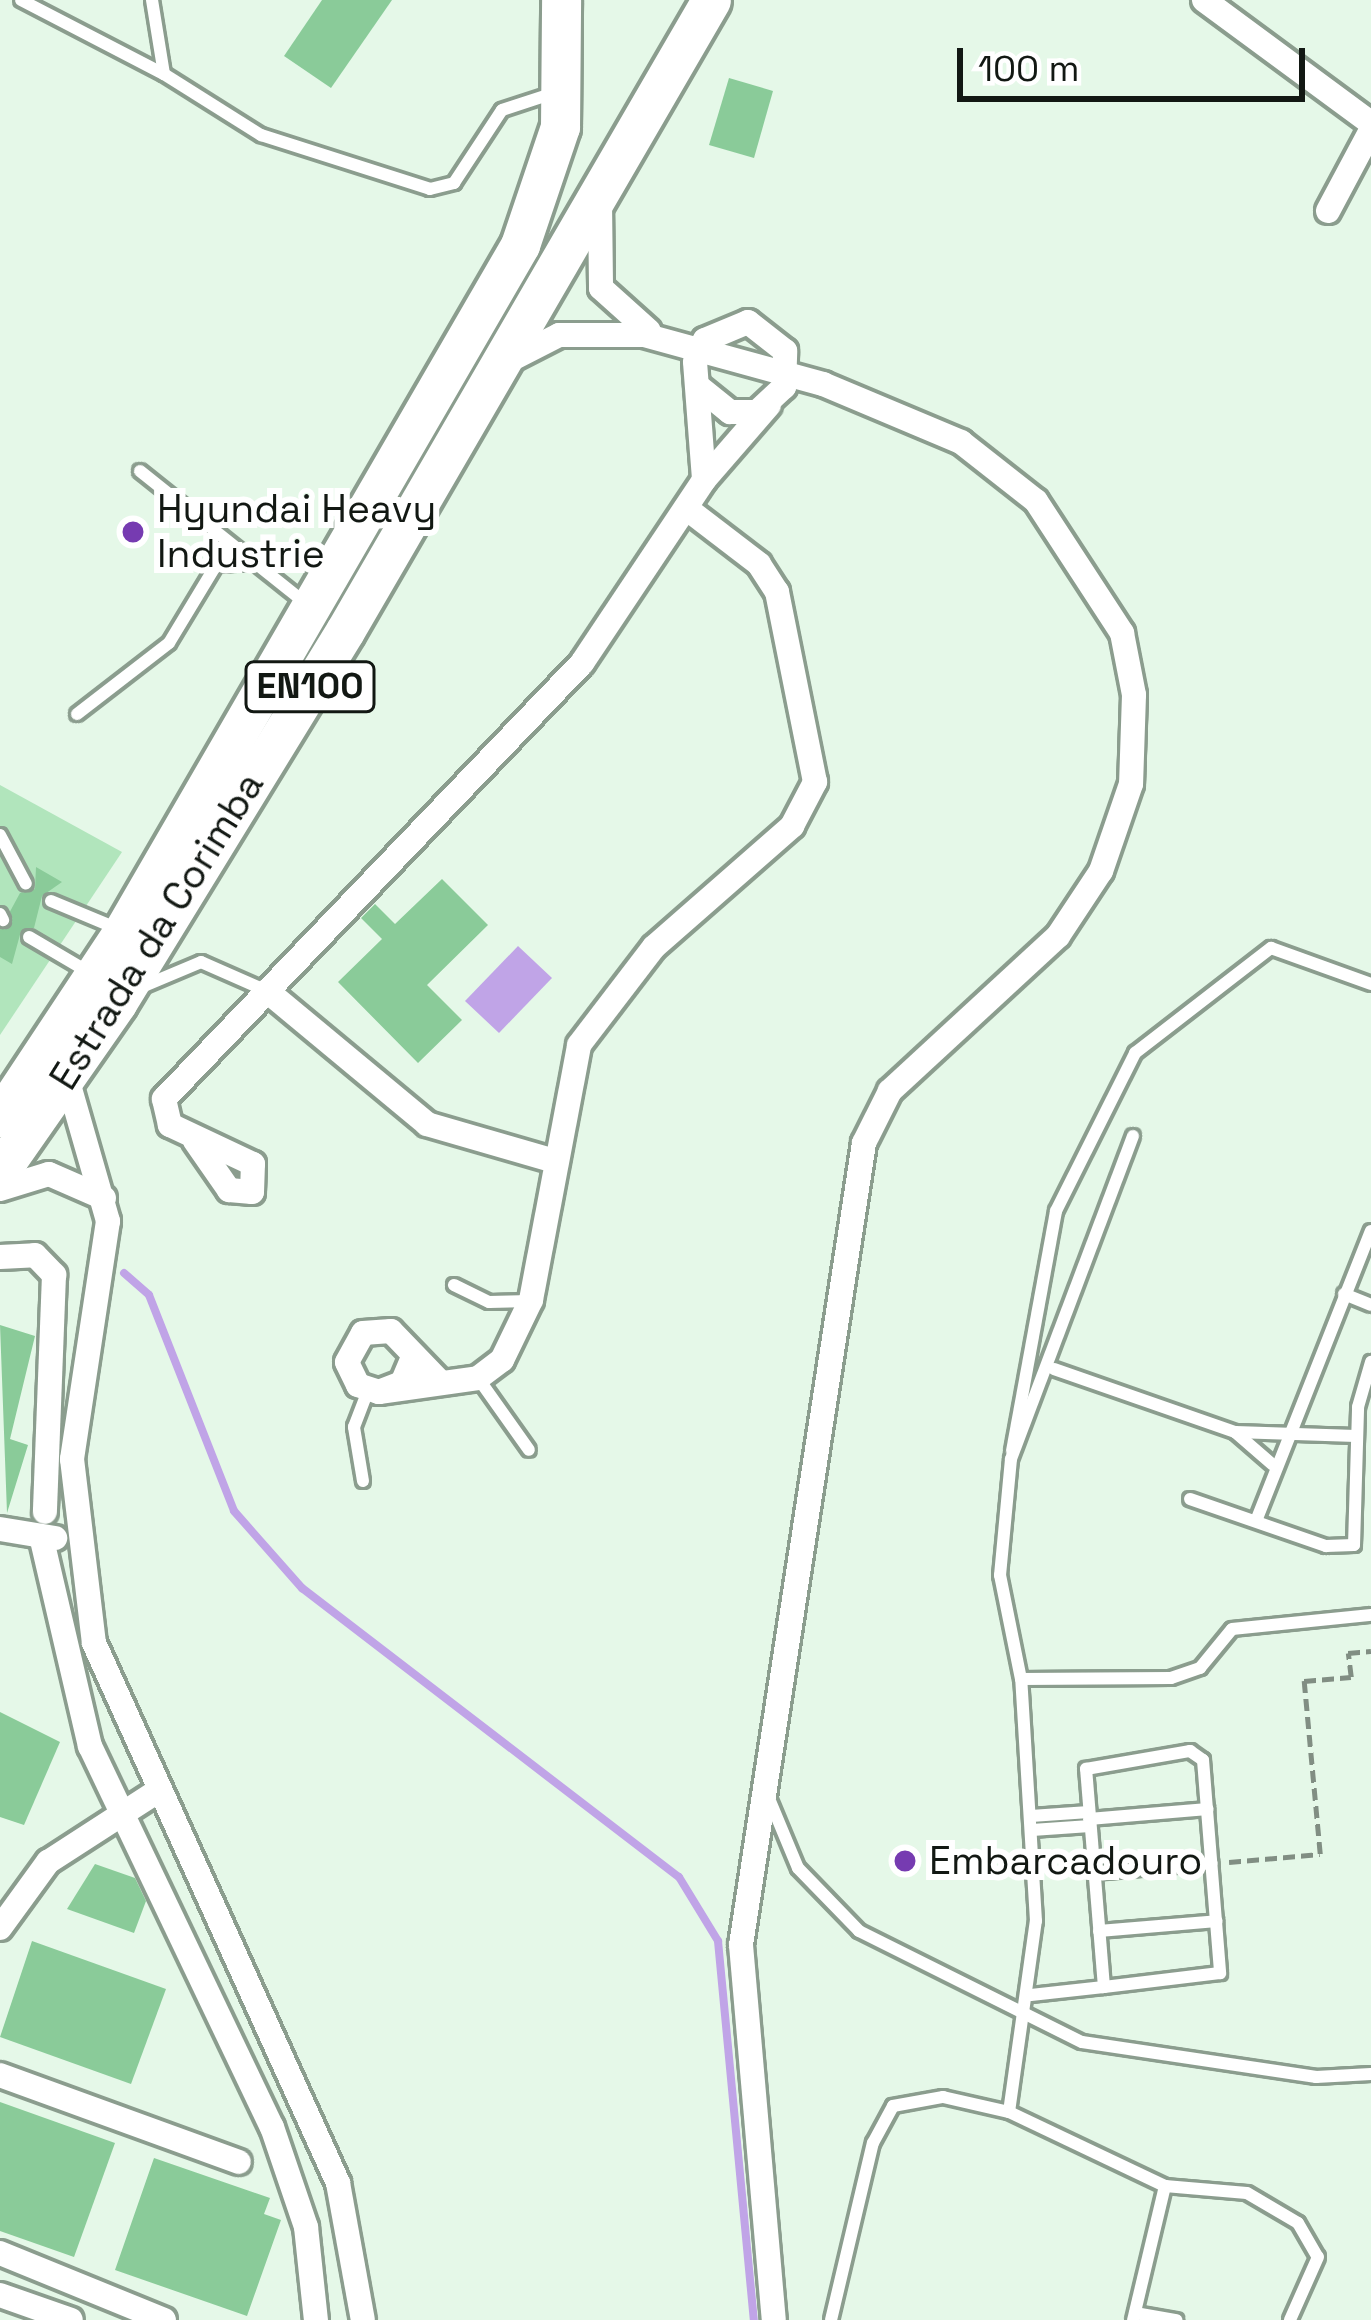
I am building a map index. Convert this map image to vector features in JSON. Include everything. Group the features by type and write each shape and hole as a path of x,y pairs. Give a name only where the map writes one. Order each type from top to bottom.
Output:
{"main road":[{"name":"Estrada da Corimba","path":"0,1171 67,1078 106,990 123,931 314,609 520,244 567,80 561,0"},
{"name":"EN100","path":"601,191 711,0"},
{"name":"Estrada da Corimba","path":"0,1118 106,990 501,365 601,191"}],"street":[{"path":"1204,0 1371,126 1328,211"},
{"path":"601,191 601,288 666,342"},
{"path":"195,1141 170,1125 164,1100 582,663 704,480 769,405 788,372 779,340 748,322 713,331 698,350 704,480"},
{"path":"501,365 559,335 666,342 788,372 961,442 1036,501 1123,633 1134,695 1131,784 1100,871 1058,936 890,1090 864,1143 762,1783 741,1946 774,2320"},
{"path":"699,387 730,412 769,405"},
{"path":"373,1391 478,1378 502,1360 532,1300 566,1081 597,1013 792,826 815,782 777,592 733,540 686,508"},
{"path":"266,991 427,1124 551,1160"},
{"path":"67,1078 104,1198 76,1386 73,1509 94,1643 153,1794 338,2183 363,2320"},
{"path":"0,1189 49,1174 104,1198"},
{"path":"0,1257 35,1256 54,1275 45,1513"},
{"path":"373,1391 346,1362 363,1333 391,1330 411,1362 441,1382"},
{"path":"373,1391 402,1383 411,1362"},
{"path":"0,1515 73,1509"},
{"path":"0,1529 42,1540 75,1535"},
{"path":"42,1540 73,1693 115,1811 272,2127 306,2227 316,2320"},
{"path":"0,1928 8,1897 115,1811 153,1794"},
{"path":"0,2075 238,2162"},
{"path":"0,2253 164,2320"},
{"path":"0,2295 70,2320"}],"lane":[{"path":"21,0 164,74 261,134 430,189 454,183 502,110 567,80"},
{"path":"152,0 164,74"},
{"path":"140,471 314,609"},
{"path":"77,714 169,643 216,565 253,563"},
{"path":"0,835 26,884"},
{"path":"51,901 123,931"},
{"path":"29,937 106,990 201,962 266,991"},
{"path":"1009,2112 1031,1995 1032,1823 1021,1679 1000,1575 1011,1459 1056,1211 1135,1053 1270,948 1371,984"},
{"path":"1011,1459 1054,1369 1132,1136"},
{"path":"1256,1521 1288,1426 1371,1231"},
{"path":"454,1286 489,1302 532,1300"},
{"path":"1344,1294 1371,1305"},
{"path":"1190,1499 1354,1545 1356,1436 1371,1362"},
{"path":"1054,1369 1235,1432 1273,1465"},
{"path":"478,1378 529,1450"},
{"path":"363,1481 354,1427 373,1391"},
{"path":"1235,1432 1288,1426 1356,1436"},
{"path":"1021,1679 1171,1678 1200,1668 1232,1629 1371,1615"},
{"path":"1031,1995 1215,1977 1217,1922 1203,1760 1190,1751 1089,1764 1104,1987"},
{"path":"762,1783 798,1868 860,1931 1027,2016 1097,2047 1371,2074"},
{"path":"1032,1823 1208,1809"},
{"path":"1094,1873 1212,1863"},
{"path":"1099,1931 1217,1922"},
{"path":"831,2320 873,2143 893,2106 943,2097 1009,2112 1165,2186 1247,2193 1298,2223 1318,2258 1290,2320"},
{"path":"1165,2186 1134,2316 1176,2320"}],"path":[{"path":"1212,1863 1320,1854 1304,1681 1351,1677 1348,1653 1371,1651"}],"green space":[{"path":"0,785 122,852 0,1035"}],"shaded area":[{"path":"518,946 552,978 499,1033 465,1001"}],"building":[{"path":"322,0 392,0 331,88 284,56"},
{"path":"729,78 773,91 754,158 709,145"},
{"path":"36,867 62,882 42,896 34,928 21,931 12,964 0,957 0,930 20,893 35,889"},
{"path":"442,879 488,925 427,985 462,1020 418,1063 338,982 382,939 361,918 375,904 395,924"},
{"path":"0,1325 35,1336 10,1439 28,1445 7,1513"},
{"path":"0,1712 60,1742 24,1825 0,1817"},
{"path":"95,1864 135,1878 146,1901 134,1933 67,1909"},
{"path":"32,1941 166,1989 131,2084 0,2037"},
{"path":"0,2102 115,2143 74,2257 0,2231"},
{"path":"154,2158 270,2198 264,2214 281,2220 247,2316 115,2270"}],"waterway":[{"path":"124,1273 149,1295 234,1511 302,1588 679,1877 718,1941 754,2320"}],"place":[{"name":"Hyundai Heavy Industrie","path":"133,532"},
{"name":"Embarcadouro","path":"905,1861"}]}
